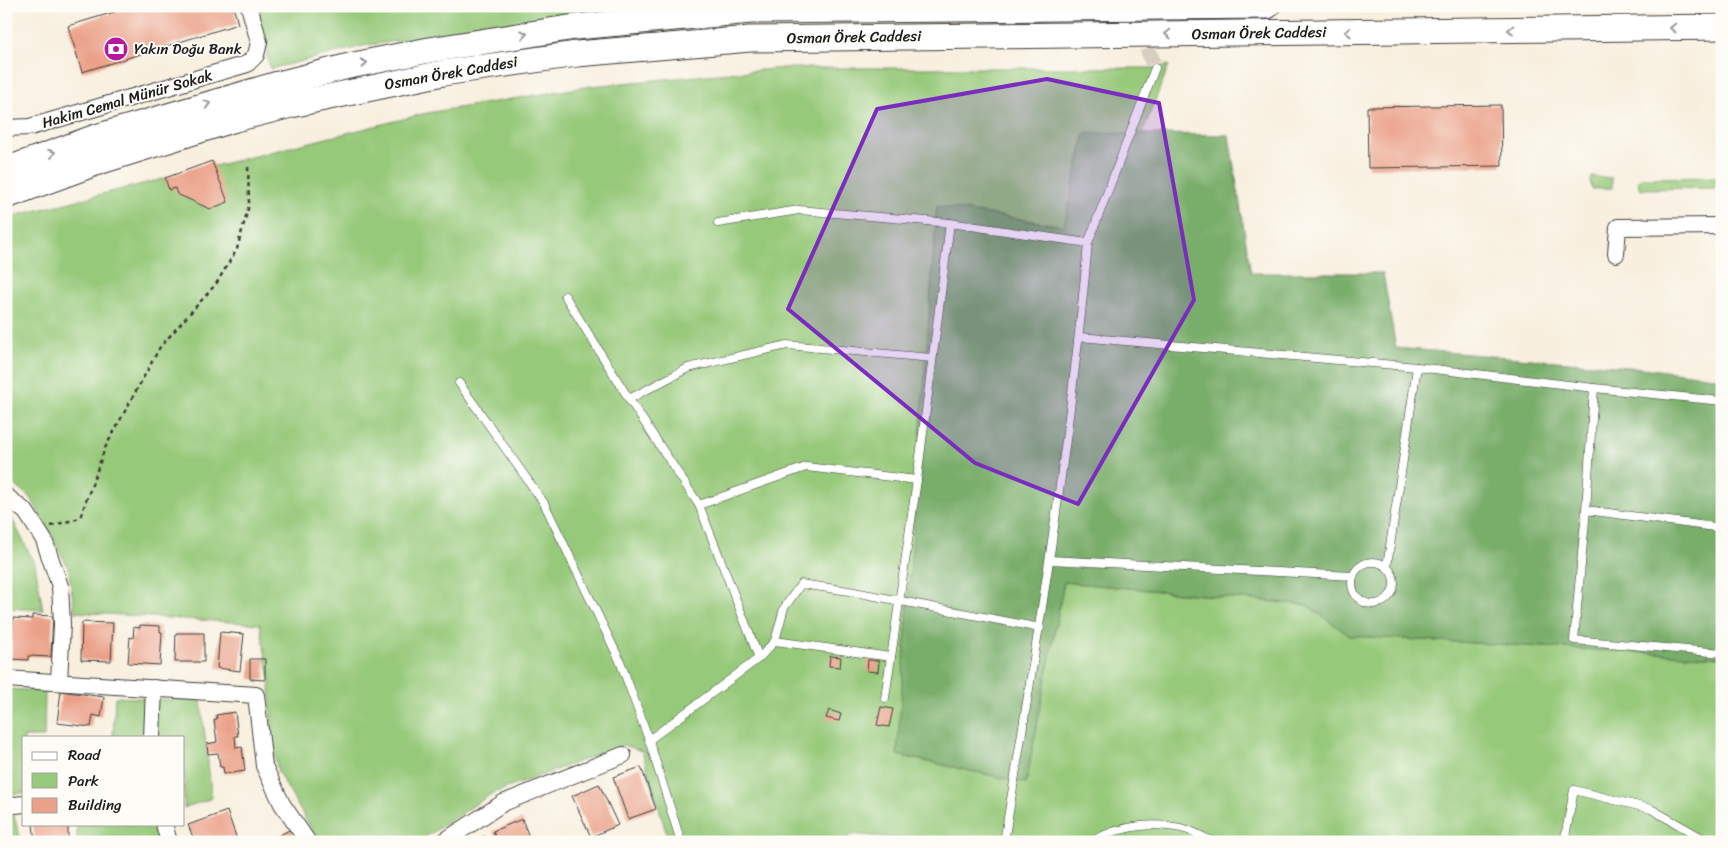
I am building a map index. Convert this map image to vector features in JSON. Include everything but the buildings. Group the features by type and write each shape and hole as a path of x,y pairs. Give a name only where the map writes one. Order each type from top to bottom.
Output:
{"main road":[{"name":"Osman Örek Caddesi","path":"6,170 96,137 236,95 349,66 509,36 575,27 751,11 1267,6"},
{"name":"Osman Örek Caddesi","path":"6,196 101,161 235,119 291,105 443,73 577,54 750,39 1722,27"}],"street":[{"name":"Hakim Cemal Münür Sokak","path":"10,130 30,127 247,64 256,55 259,42 249,6"},
{"path":"1616,254 1618,227 1722,226"},
{"path":"6,496 26,512 44,540 60,586 62,624 59,681"},
{"path":"6,679 256,695 264,766 282,804 308,842"},
{"path":"152,736 154,688"},
{"path":"443,842 503,803 623,755"},
{"path":"6,806 22,804"},
{"path":"165,826 169,842"}],"lane":[{"path":"1004,842 1050,560 1071,389 1080,337 1088,243 1156,68"},
{"path":"718,223 798,210 950,223 1088,243"},
{"path":"885,698 917,480 950,223"},
{"path":"565,296 629,399 699,505 759,658"},
{"path":"1080,337 1417,367 1594,388 1722,400"},
{"path":"629,399 688,368 787,345 932,358"},
{"path":"1387,566 1417,367"},
{"path":"459,384 544,503 620,661 649,740 681,842"},
{"path":"1594,388 1586,510 1574,640 1722,653"},
{"path":"699,505 806,467 917,480"},
{"path":"1586,510 1722,528"},
{"path":"1050,560 1352,576"},
{"path":"1374,561 1387,566 1394,578 1392,592 1382,602 1368,604 1362,601 1353,590 1352,576 1355,570 1367,562 1374,561"},
{"path":"649,740 759,658 775,641 784,608 801,584 849,591 1040,628"},
{"path":"775,641 891,657"},
{"path":"1564,842 1574,790 1651,809 1708,842"},
{"path":"1092,842 1100,836 1126,827 1162,826 1188,830 1213,842"}],"path":[{"path":"36,527 59,524 80,518 105,448 160,347 216,284 237,249 249,205 248,164"}],"highlighted area":[{"path":"1047,79 1159,103 1194,300 1078,504 975,463 788,309 877,109"}],"green space":[{"path":"256,6 683,6 539,19 363,46 270,69"},
{"path":"1169,65 897,755 1026,783 1064,582 1307,605 1350,636 1722,657 1722,842 934,842 852,834 845,842 669,842 642,751 623,745 491,794 418,842 319,842 278,772 271,734 270,680 260,624 75,612 68,567 31,498 6,478 6,218 427,113 591,86 783,68 1155,68"},
{"path":"1085,133 1229,135 1251,273 1383,273 1396,348 1641,368 1722,378 1722,657 1350,636 1307,605 1064,582 1026,783 897,755 937,206 1064,226"},
{"path":"1592,177 1612,178 1612,188 1592,189 1590,181"},
{"path":"1722,177 1722,188 1641,189 1638,184 1641,178"},
{"path":"6,512 10,515 35,564 43,610 6,608"},
{"path":"6,689 45,691 44,736 22,736 22,793 13,794 6,748"},
{"path":"115,697 201,701 212,798 185,808 185,736 113,736"},
{"path":"14,816 21,842 6,842 6,817"},
{"path":"77,826 156,826 161,842 77,842"}],"tunnel":[{"path":"1139,26 1155,68"}],"place":[{"name":"Yakın Doğu Bank","path":"116,49"}]}
